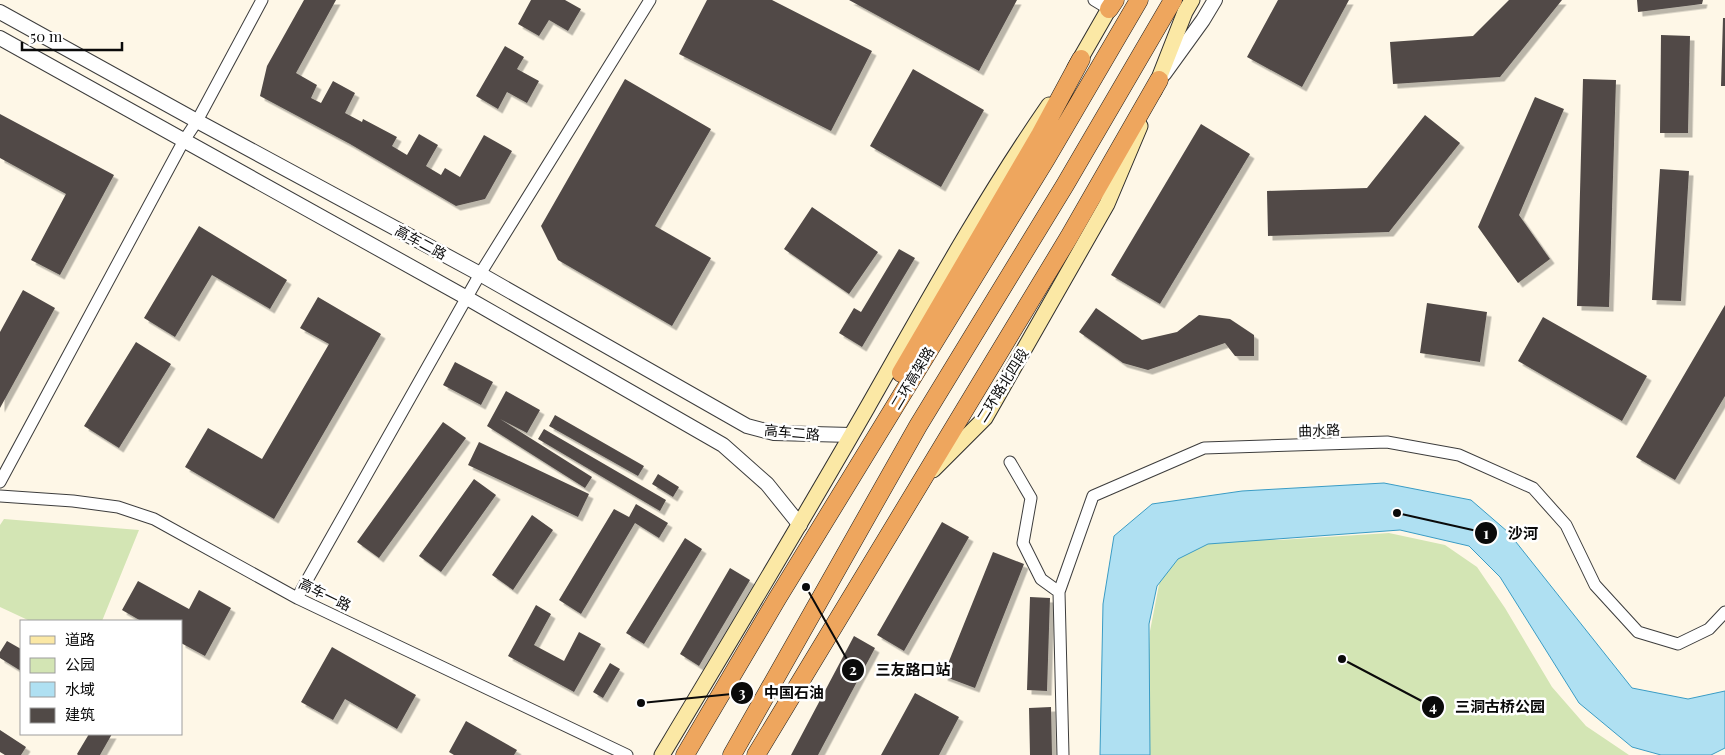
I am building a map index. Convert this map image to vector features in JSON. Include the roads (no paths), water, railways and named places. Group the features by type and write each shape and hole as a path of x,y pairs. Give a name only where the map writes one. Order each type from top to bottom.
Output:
{"highway":[{"name":"二环高架路","path":"685,755 782,591 1046,159 1139,0"},
{"path":"732,755 918,426 1060,193 1173,0"},
{"path":"675,755 955,283 1040,136 1081,59"},
{"path":"756,755 1070,237 1159,80"}],"main road":[{"path":"1159,80 1185,12 1192,0"},
{"path":"662,755 800,524 960,246 1030,132 1081,59 1108,2"},
{"name":"二环路北四段","path":"764,755 930,473 984,418 1107,204 1159,80"}],"street":[{"path":"0,482 183,142 197,121 262,0"},
{"path":"297,598 480,274 649,0"},
{"name":"二环路北四段","path":"1159,80 1203,20 1215,0"},
{"name":"高车二路","path":"0,12 480,274 746,426 774,433 851,435"},
{"name":"高车二路","path":"0,38 183,142 467,298 723,445 767,484 800,524"},
{"name":"曲水路","path":"1063,755 1059,592 1093,496 1204,448 1387,442 1459,455 1533,488 1566,525 1595,585 1638,632 1678,644 1709,629 1725,612"},
{"path":"1010,462 1031,498 1023,543 1041,579 1059,592"},
{"name":"高车一路","path":"0,496 73,501 118,507 154,519 297,598 627,755"}],"water":[{"path":"1384,483 1471,500 1508,532 1632,688 1688,699 1725,691 1725,748 1711,755 1661,755 1632,747 1579,703 1500,577 1469,546 1400,530 1208,544 1178,559 1157,586 1149,624 1150,755 1100,755 1103,604 1114,536 1152,504 1242,491"}],"place":[{"name":"沙河","path":"1397,513"},
{"name":"三友路口站","path":"806,587"},
{"name":"三洞古桥公园","path":"1342,659"},
{"name":"中国石油","path":"641,703"}]}
